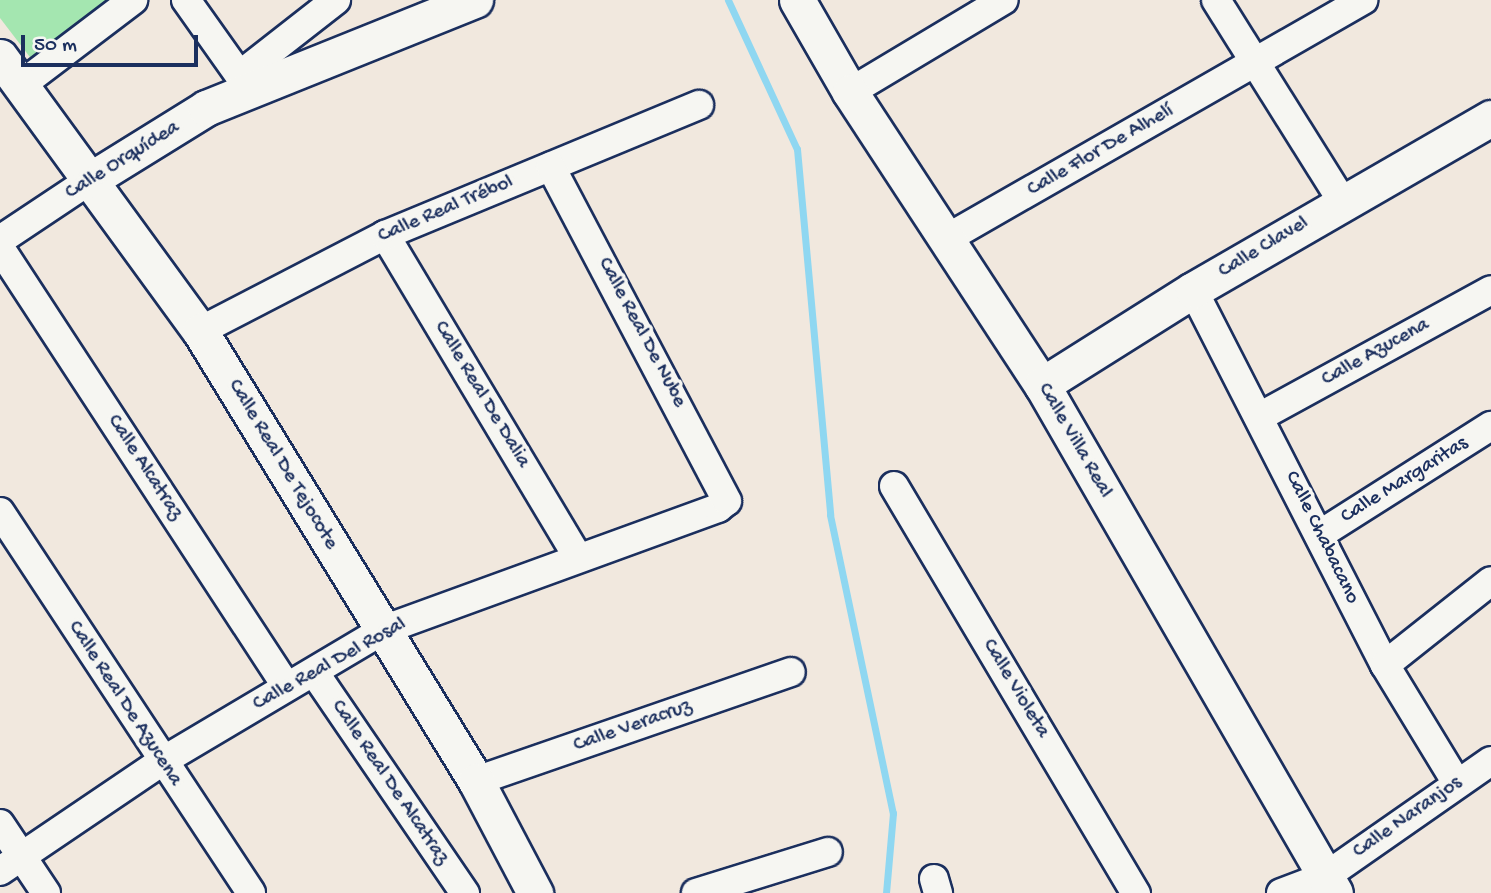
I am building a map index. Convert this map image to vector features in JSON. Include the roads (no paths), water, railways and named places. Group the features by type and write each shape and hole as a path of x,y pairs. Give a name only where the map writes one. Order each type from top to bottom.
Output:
{"street":[{"path":"21,85 133,0"},
{"path":"186,0 245,82 336,0"},
{"name":"Calle Orquídea","path":"0,240 245,82 475,0"},
{"name":"Calle Villa Real","path":"797,0 850,92 1042,385 1330,885"},
{"path":"850,92 1004,0"},
{"path":"1216,0 1342,201"},
{"name":"Calle Flor De Alhelí","path":"946,239 1363,0"},
{"name":"Calle Real De Tejocote","path":"0,57 200,331 475,781 534,893"},
{"name":"Calle Real Trébol","path":"200,331 385,234 699,105"},
{"name":"Calle Clavel","path":"1042,385 1342,201 1491,118"},
{"name":"Calle Real De Nube","path":"551,167 727,501"},
{"name":"Calle Real De Dalia","path":"385,234 577,556"},
{"name":"Calle Alcatraz","path":"0,248 287,687"},
{"name":"Calle Chabacano","path":"1193,290 1261,416 1385,665 1456,782"},
{"name":"Calle Azucena","path":"1261,416 1491,290"},
{"name":"Calle Margaritas","path":"1320,535 1491,426"},
{"name":"Calle Violeta","path":"894,486 1136,893"},
{"name":"Calle Real Del Rosal","path":"11,865 161,762 383,630 577,556 718,508 727,501"},
{"name":"Calle Real De Azucena","path":"0,512 161,762 251,893"},
{"path":"1385,665 1491,581"},
{"name":"Calle Real De Alcatraz","path":"314,672 465,893"},
{"name":"Calle Veracruz","path":"475,781 791,673"},
{"name":"Calle Naranjos","path":"1330,885 1456,782 1491,761"},
{"path":"0,824 11,865 46,893"},
{"path":"696,893 828,852"},
{"path":"1281,893 1330,885"}],"waterway":[{"path":"728,0 797,149 830,515 893,813 886,893"}]}
